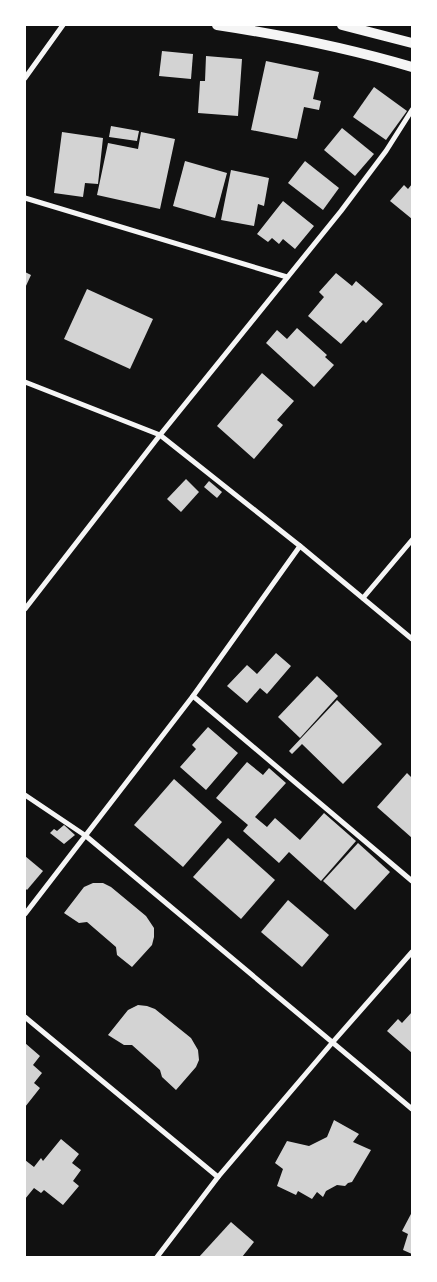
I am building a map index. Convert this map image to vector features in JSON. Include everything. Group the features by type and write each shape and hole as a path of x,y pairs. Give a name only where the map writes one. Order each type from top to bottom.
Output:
{"main road":[{"path":"217,25 306,41 412,67"},
{"path":"342,25 412,43"}],"street":[{"path":"25,78 63,25"},
{"path":"25,609 160,435 341,211 386,151 412,110"},
{"path":"25,198 287,277"},
{"path":"25,382 160,435 300,546 412,639"},
{"path":"363,598 412,540"},
{"path":"25,914 193,696 300,546"},
{"path":"193,696 412,881"},
{"path":"25,795 86,836 412,1110"},
{"path":"157,1257 218,1177 412,952"},
{"path":"25,1017 218,1177"}],"building":[{"path":"162,51 193,54 191,79 159,76"},
{"path":"206,56 242,59 238,116 198,113 200,81 205,81"},
{"path":"266,61 319,72 313,99 321,101 319,110 304,107 297,139 251,130"},
{"path":"374,87 407,111 386,140 353,117"},
{"path":"111,126 139,131 137,141 109,137"},
{"path":"342,128 374,154 355,176 324,150"},
{"path":"62,132 103,138 98,184 85,183 83,197 54,193"},
{"path":"141,132 175,139 160,209 97,195 108,143 138,149"},
{"path":"185,161 227,173 215,218 173,206"},
{"path":"305,161 339,188 323,210 288,183"},
{"path":"231,170 269,178 264,206 258,204 254,226 221,220"},
{"path":"412,184 412,219 390,201 404,185 408,189"},
{"path":"283,201 314,226 295,249 283,239 279,244 272,238 268,242 257,234"},
{"path":"25,272 31,275 25,288"},
{"path":"336,273 352,286 356,281 383,304 366,323 363,320 341,344 308,316 324,297 319,292"},
{"path":"87,289 153,319 130,369 64,339"},
{"path":"297,328 327,355 325,357 334,365 314,387 266,343 277,330 287,339"},
{"path":"262,373 294,401 277,420 283,425 254,459 217,426"},
{"path":"186,479 199,492 181,512 167,499"},
{"path":"209,481 222,492 217,498 204,487"},
{"path":"276,653 291,666 267,694 260,688 247,703 227,686 247,665 257,674"},
{"path":"317,676 338,696 300,738 278,717"},
{"path":"337,700 382,744 343,784 302,744 292,754 289,751"},
{"path":"208,727 238,753 206,790 180,767 196,749 192,745"},
{"path":"247,762 263,775 269,768 286,783 255,817 267,827 275,818 300,840 324,813 356,841 321,881 289,852 279,863 243,831 248,825 216,798"},
{"path":"407,773 412,778 412,838 377,807"},
{"path":"174,779 222,822 183,867 134,825"},
{"path":"64,825 75,835 64,844 50,833 54,829 57,831"},
{"path":"228,838 275,880 241,919 193,877"},
{"path":"358,843 390,872 355,910 323,881"},
{"path":"25,856 43,871 27,890 25,888"},
{"path":"93,883 103,883 111,887 146,916 154,928 152,945 132,967 117,955 116,947 87,922 79,923 64,913 84,887"},
{"path":"288,900 329,935 302,967 261,932"},
{"path":"138,1005 155,1009 191,1038 198,1050 199,1060 196,1067 176,1090 162,1077 160,1070 132,1045 124,1045 108,1035 128,1010"},
{"path":"412,1012 412,1053 387,1031 398,1019 402,1023"},
{"path":"25,1043 40,1056 33,1065 42,1073 34,1083 40,1088 25,1107"},
{"path":"334,1120 359,1134 353,1142 371,1150 352,1182 345,1186 337,1185 326,1191 323,1197 317,1192 312,1199 298,1191 296,1195 277,1186 283,1169 275,1163 287,1141 309,1146 327,1137"},
{"path":"61,1139 79,1154 72,1163 81,1170 73,1181 79,1186 63,1205 44,1190 41,1193 34,1188 25,1199 25,1160 34,1167 41,1158 43,1161"},
{"path":"412,1212 412,1254 403,1250 408,1234 402,1231"},
{"path":"231,1222 254,1242 242,1257 199,1257"}]}
